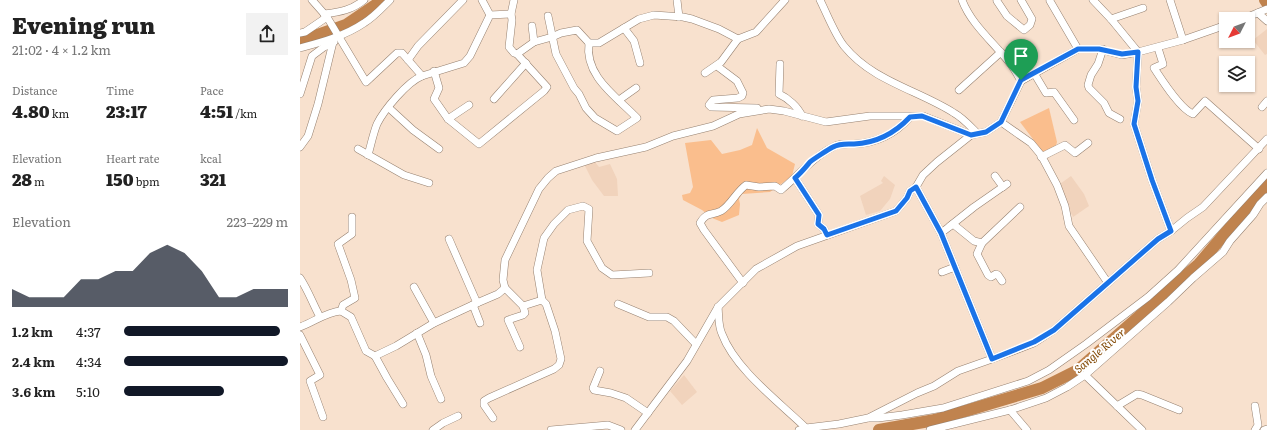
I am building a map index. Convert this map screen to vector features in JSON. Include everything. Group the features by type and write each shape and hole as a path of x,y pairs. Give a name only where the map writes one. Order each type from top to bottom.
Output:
{"street":[{"path":"300,33 305,32 326,16 356,8 364,0"},
{"path":"300,48 349,32 365,23 390,0"},
{"path":"408,60 423,41 463,0"},
{"path":"482,0 490,15"},
{"path":"434,71 439,88 434,99 448,119 479,144 544,91 547,87 526,63 509,47 512,20 511,14 514,0"},
{"path":"677,0 679,17"},
{"path":"705,73 721,62 738,39 756,32 785,0"},
{"path":"820,0 844,45 865,66 893,83 955,113 974,134"},
{"path":"962,0 971,17 1011,63 1021,80"},
{"path":"997,1 1007,16 1024,30 1030,26 1032,19 1021,0"},
{"path":"1093,0 1138,52 1136,87 1138,101 1134,124 1154,187 1171,231"},
{"path":"1170,0 1184,40"},
{"path":"316,1 326,16 336,37 366,82 397,53 400,52 422,76"},
{"path":"1050,1 1078,49"},
{"path":"1111,19 1143,8"},
{"path":"1263,11 1267,21"},
{"path":"490,15 511,14"},
{"path":"368,155 377,125 406,86 415,79 434,71 464,63 470,56 490,15"},
{"path":"517,54 534,42 552,38 561,33 577,30 589,43 599,43 639,19 654,15 692,19 738,39"},
{"path":"548,16 556,54 574,88 579,94 586,108 595,118 617,131 637,118 601,84 592,67 588,51 589,43"},
{"path":"532,26 534,42"},
{"path":"624,28 634,41 640,63"},
{"path":"635,430 683,367 718,307 756,269 797,246 896,211 907,198 910,191 916,187 923,175 937,162 974,134 986,132 1001,122 1021,80 1078,49 1102,49 1122,54 1138,52 1158,48 1219,28"},
{"path":"300,92 312,56 336,37"},
{"path":"300,147 308,136 336,37"},
{"path":"1158,48 1163,64 1154,68 1172,93 1186,108 1193,114 1205,101 1259,149"},
{"path":"1102,49 1098,64 1091,75 1088,85 1089,88 1104,103 1109,113 1120,119"},
{"path":"959,90 1001,52"},
{"path":"494,99 526,63"},
{"path":"780,64 779,94 787,98 802,116"},
{"path":"717,66 737,81 743,93 742,96 738,98 714,100 709,105 710,107 784,110 826,122 870,116 922,116 974,134"},
{"path":"1034,73 1046,93 1054,92 1074,120"},
{"path":"619,100 636,88"},
{"path":"1262,108 1267,101"},
{"path":"448,119 469,105"},
{"path":"389,108 413,130 439,149"},
{"path":"520,347 508,320 525,313 523,306 505,288 503,280 505,260 539,189 548,178 556,172 596,158 646,147 674,136 713,126 739,114 769,109"},
{"path":"743,283 700,223 708,214 714,214 723,210 740,189 746,185 759,188 775,186 781,190 808,166 810,162 833,147 844,143 854,144 878,140 896,131 910,117"},
{"path":"1001,122 1031,143 1041,157 1057,185 1065,206 1069,226 1108,283"},
{"path":"868,418 917,392 934,386 958,371 1034,342 1054,330 1158,239 1203,207 1267,140"},
{"path":"1041,157 1065,145 1075,153 1088,143"},
{"path":"358,149 404,175 429,183"},
{"path":"799,430 868,418 902,415 943,408 1028,381 1049,370 1148,297 1178,270 1267,173"},
{"path":"941,233 974,207 1005,186 995,176"},
{"path":"795,178 819,215 818,224 824,229 827,235"},
{"path":"916,187 941,233 992,359"},
{"path":"930,430 1010,410 1046,398 1085,375 1223,252 1230,241 1254,215 1260,204 1267,197"},
{"path":"493,418 484,405 484,401 554,369 559,365 561,359 555,331 546,304 542,300 537,270 544,238 554,224 568,210 583,206 589,209 588,241 602,268 612,275 649,274"},
{"path":"1002,281 996,274 991,277 988,275 979,260 977,251 982,243 1020,207"},
{"path":"341,311 343,305 355,298 352,280 338,244 352,234 352,217"},
{"path":"950,226 953,224 974,241 982,243"},
{"path":"449,239 475,304 480,323"},
{"path":"942,272 955,267"},
{"path":"300,278 306,286 320,317"},
{"path":"414,287 434,323"},
{"path":"375,356 434,323 498,294 505,288"},
{"path":"523,306 542,300"},
{"path":"618,304 648,317 667,317 674,321 696,344"},
{"path":"718,307 721,332 728,347 746,370 806,428"},
{"path":"300,327 309,324 320,317 341,311 351,317 357,334 366,351 375,356 403,404"},
{"path":"417,333 421,341 431,376 441,399"},
{"path":"300,335 320,375 310,380 323,417"},
{"path":"600,372 593,388 594,390 611,393 626,398 648,413"},
{"path":"1085,375 1142,430"},
{"path":"1117,406 1137,394 1179,410"},
{"path":"1255,406 1258,425 1255,430"},
{"path":"1010,410 1027,430"},
{"path":"433,430 443,423 458,416"},
{"path":"551,430 608,425 621,430"}],"shaded area":[{"path":"1267,29 1267,54 1265,55 1255,42 1255,38"},
{"path":"1049,108 1057,142 1055,149 1045,155 1020,122"},
{"path":"757,128 767,148 795,164 792,176 770,192 742,194 739,199 739,215 722,222 712,218 702,210 683,200 682,195 690,193 693,187 685,143 711,140 722,154 740,150 752,145"},
{"path":"594,161 599,167 610,164 617,179 618,196 604,196 592,180 584,164"},
{"path":"884,176 895,185 890,199 880,211 866,215 860,196 883,183 881,181"},
{"path":"1071,176 1084,194 1089,206 1073,217 1066,203 1060,184"},
{"path":"684,375 697,392 682,405 670,391"}],"waterway":[{"path":"300,41 346,25 377,4 380,0"},
{"name":"Sangle River","path":"879,430 935,420 1042,388 1078,370 1199,264 1267,184"}],"route":[{"path":"1078,49 1099,49 1122,54 1138,52 1136,87 1138,101 1134,124 1135,130 1171,231 1158,239 1054,330 1034,342 992,359 941,233 916,187 910,191 907,198 896,211 827,235 824,229 818,224 819,215 795,178 808,166 810,162 833,147 844,143 854,144 878,140 896,131 910,117 922,116 971,135 986,132 1001,122 1021,80 1078,49"}]}
